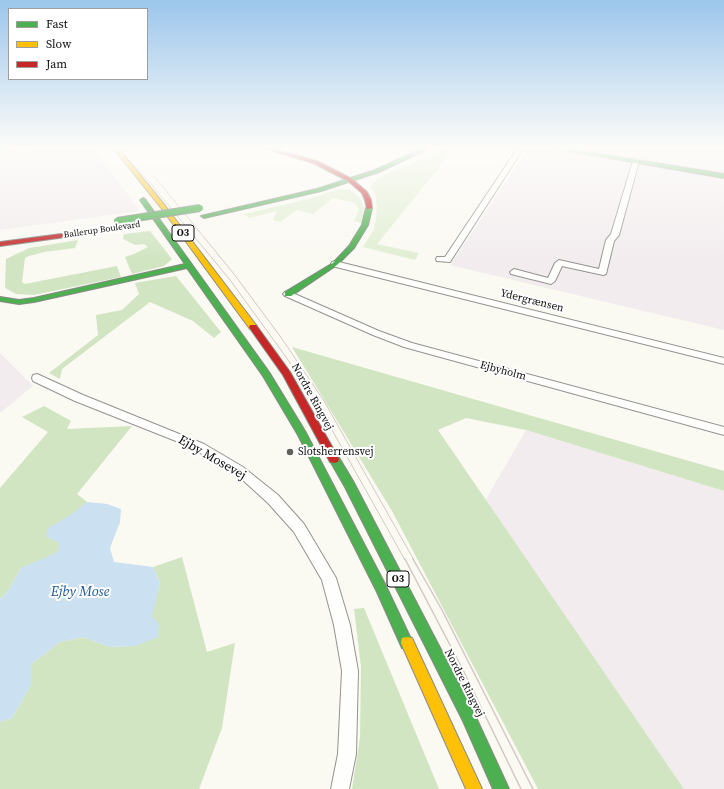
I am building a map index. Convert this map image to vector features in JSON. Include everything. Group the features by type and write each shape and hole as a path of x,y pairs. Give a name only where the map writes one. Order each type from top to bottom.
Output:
{"street":[{"name":"Nordre Ringvej","path":"146,186 287,374 298,392 323,440 349,484 468,716 501,789"},
{"path":"202,212 304,186"},
{"path":"223,212 319,186"},
{"path":"202,212 223,212 290,197 329,186"},
{"path":"288,294 335,264 358,239 366,225 370,211 368,200 364,192 357,186"},
{"path":"440,259 447,260 496,186"},
{"path":"514,272 551,281 559,263 603,272 610,240 616,235 629,186"},
{"name":"O3","path":"138,193 266,374 302,434 381,588 474,789"},
{"name":"Ballerup Boulevard","path":"0,244 202,212"},
{"name":"Ballerup Boulevard","path":"0,236 120,224"},
{"name":"Ydergrænsen","path":"335,264 724,361"},
{"path":"0,299 19,302 34,300 189,265"},
{"name":"Ejbyholm","path":"288,294 376,333 408,345 724,431"},
{"name":"Ejby Mosevej","path":"37,378 79,398 190,442 206,451 239,470 248,477 274,499 299,528 329,578 342,625 350,671 347,754 340,789"}],"shaded area":[{"path":"0,186 121,186 140,211 0,230"},
{"path":"503,186 724,186 724,330 450,265"},
{"path":"0,353 33,386 0,413"},
{"path":"526,430 724,491 724,789 684,789 485,501"}],"green space":[{"path":"424,186 377,244 419,253 415,260 363,247 374,229 376,218 377,207 375,193 370,187"},
{"path":"339,189 350,190 360,198 364,208 362,223 354,221 359,209 355,203 333,198 313,214 297,210 280,222 273,220 277,211 249,218 244,214 312,198"},
{"path":"150,231 172,259 164,266 132,274 125,257 148,247 144,244 135,245 123,239 124,234"},
{"path":"78,240 75,248 44,252 25,258 22,282 25,284 117,266 121,277 34,295 16,294 5,288 6,259 29,248"},
{"path":"176,276 221,332 214,338 193,321 150,302 62,369 60,379 49,373 98,335 96,315 122,310 139,294 135,283"},
{"path":"292,347 724,471 724,491 526,430 466,418 438,430 684,789 538,789 392,511"},
{"path":"44,406 71,421 67,429 132,426 77,494 87,502 46,536 60,543 58,553 21,568 9,590 0,599 0,488 48,432 22,417"},
{"path":"182,557 207,652 235,643 222,728 199,789 0,789 0,722 12,718 31,685 31,664 60,642 83,637 110,647 135,646 151,616 160,583 153,567"},
{"path":"364,608 439,789 352,789 360,738 361,667 354,609"}],"water":[{"name":"Ejby Mose","path":"87,502 107,504 121,509 120,522 110,548 114,562 153,567 160,583 152,616 159,624 158,637 135,646 110,647 83,637 60,642 31,664 31,685 12,718 0,722 0,599 9,590 21,568 58,552 59,543 46,536 48,528 69,516"}],"tram line":[{"path":"152,186 230,280 286,357 318,405 405,560"},
{"path":"162,186 234,274 280,336 324,401 414,560"},
{"path":"405,559 462,668 521,789"},
{"path":"413,559 442,610 533,789"}],"traffic: fast":[{"path":"204,216 332,186"},
{"path":"143,200 266,374 302,434 381,588 407,643"},
{"path":"117,221 200,208"},
{"path":"288,294 335,264 352,247 365,225 369,208"},
{"path":"0,299 19,302 34,300 189,265"},
{"path":"334,459 349,484 468,716 501,789"}],"traffic: slow":[{"path":"146,186 253,327"},
{"path":"407,643 474,789"}],"traffic: jam":[{"path":"357,186 364,192 368,200 369,208"},
{"path":"0,244 122,228"},
{"path":"253,327 287,374 334,459"}],"place":[{"name":"Slotsherrensvej","path":"290,452"}]}
